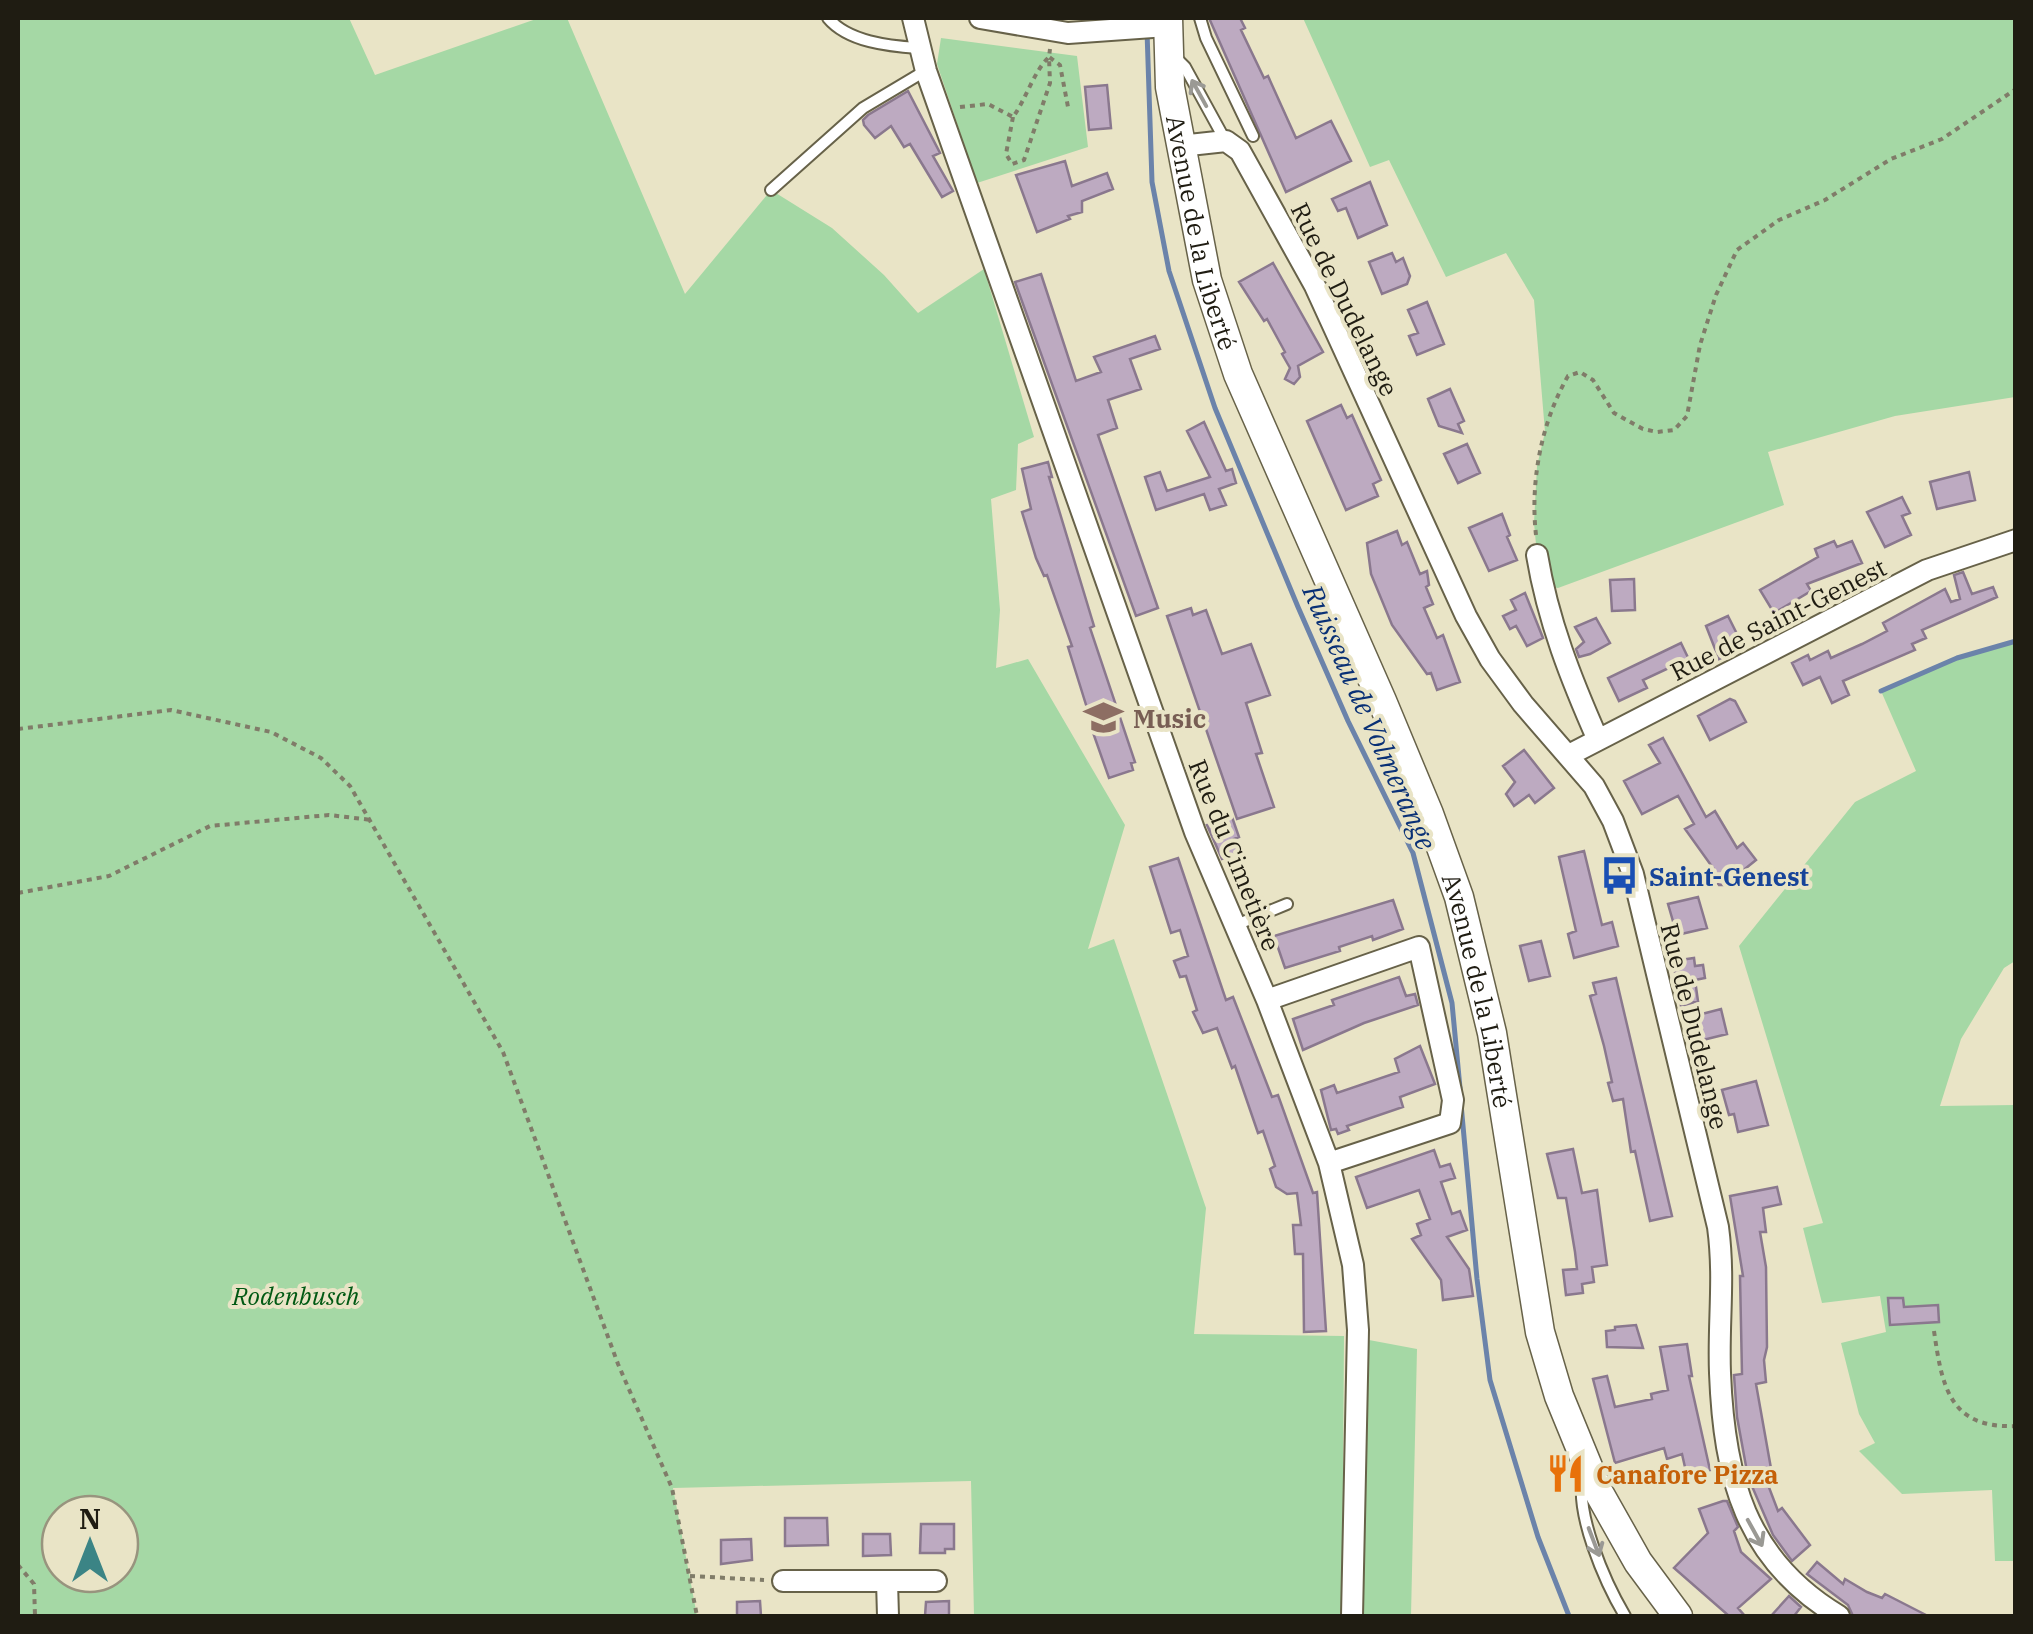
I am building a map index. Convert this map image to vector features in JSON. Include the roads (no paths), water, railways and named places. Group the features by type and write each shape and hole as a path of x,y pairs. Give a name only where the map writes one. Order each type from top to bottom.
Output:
{"main road":[{"name":"Avenue de la Liberté","path":"1168,31 1180,146 1207,280 1238,374 1382,700 1459,897 1492,1033 1540,1332 1559,1396 1587,1464 1638,1562 1678,1616"}],"street":[{"name":"Rue du Cimetière","path":"914,18 918,48 1195,832 1267,1000 1329,1163 1353,1265 1358,1330 1352,1616"},
{"path":"980,18 1052,32 1168,31"},
{"path":"1180,146 1226,140"},
{"name":"Rue de Dudelange","path":"1226,140 1240,150 1316,286 1466,616 1490,658 1523,704 1594,786 1613,821 1633,874 1718,1227 1724,1270 1720,1371 1724,1433 1735,1492 1754,1535 1780,1570 1810,1599 1839,1616"},
{"name":"Rue de Saint-Genest","path":"1569,755 1927,570 2016,540"},
{"path":"1538,555 1546,606 1564,662 1598,740"},
{"path":"1267,1000 1419,947 1453,1100 1450,1123 1329,1163"},
{"path":"784,1580 936,1580"},
{"path":"888,1582 888,1616"}],"lane":[{"path":"828,18 875,44 918,48"},
{"path":"1200,18 1253,136"},
{"path":"1168,31 1226,140"},
{"path":"771,190 863,108 926,71"},
{"path":"1234,926 1287,904"},
{"path":"1587,1464 1580,1486 1581,1508 1625,1616"}],"waterway":[{"name":"Ruisseau de Volmerange","path":"1147,31 1152,182 1169,271 1215,408 1298,607 1413,853 1452,1003 1460,1088"},
{"path":"1881,691 1957,658 2016,641"},
{"name":"Ruisseau de Volmerange","path":"1461,1104 1490,1380 1538,1537 1569,1616"}],"place":[{"name":"Music","path":"1103,718"},
{"name":"Saint-Genest","path":"1619,876"},
{"name":"Canafore Pizza","path":"1566,1474"}],"park label":[{"name":"Rodenbusch","path":"296,1295"}]}
